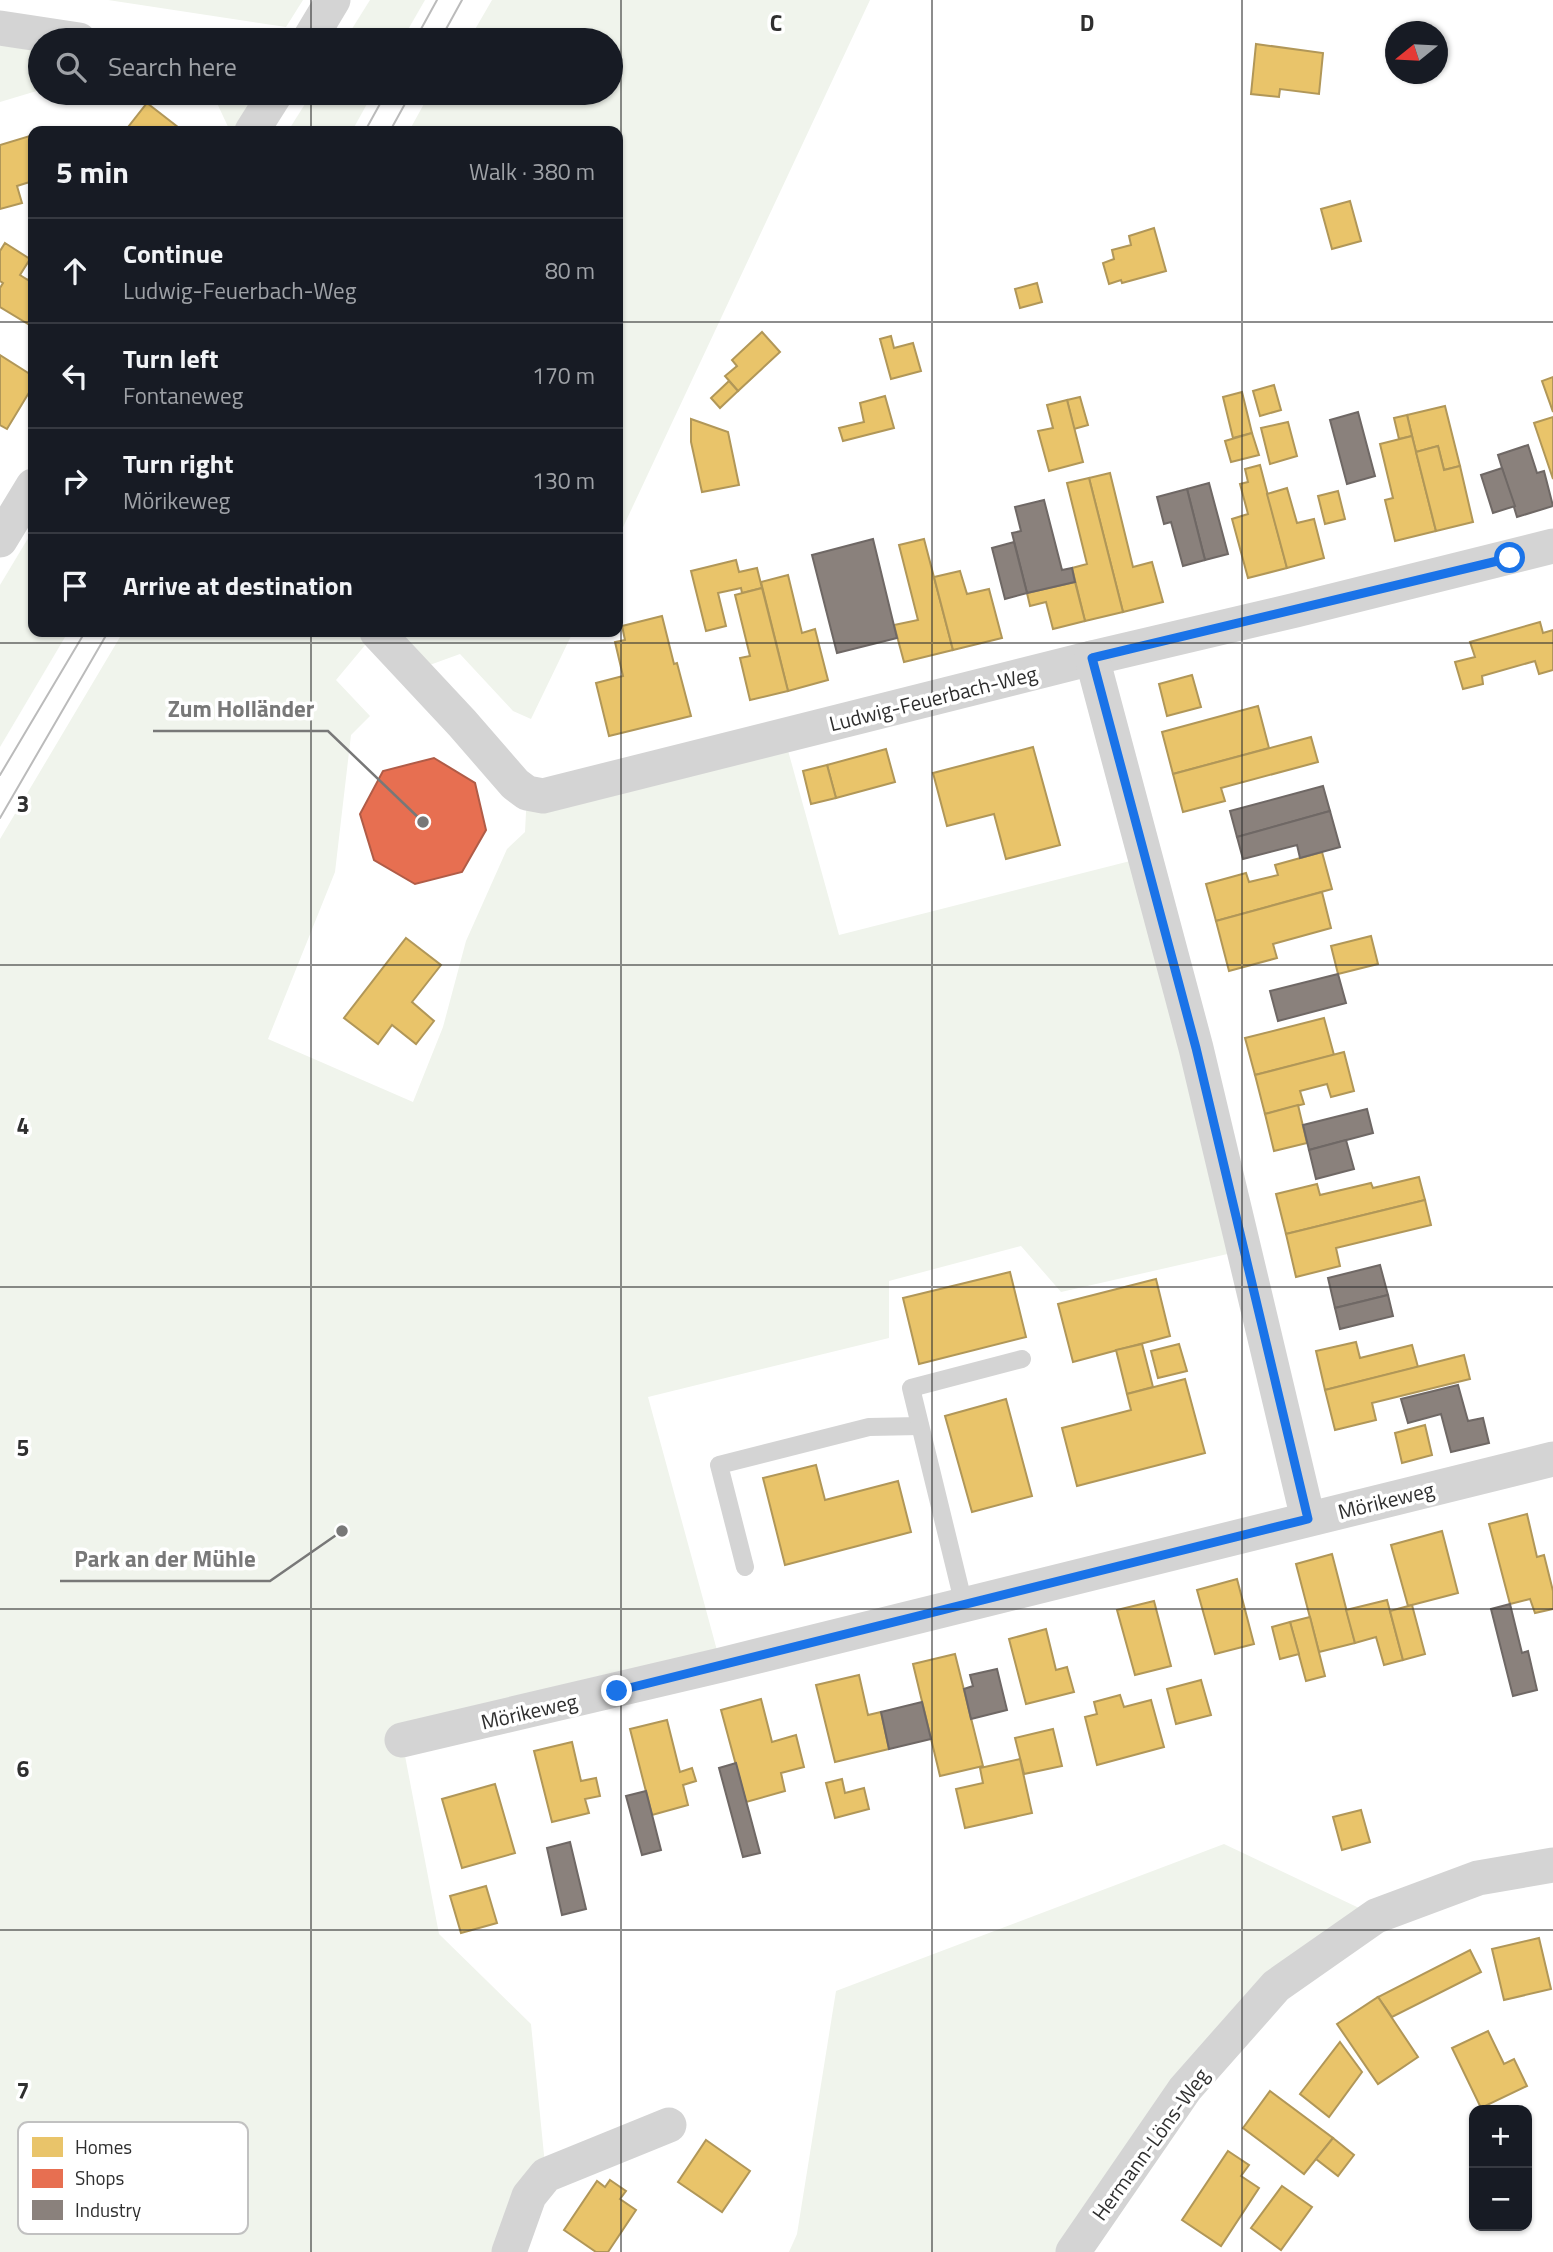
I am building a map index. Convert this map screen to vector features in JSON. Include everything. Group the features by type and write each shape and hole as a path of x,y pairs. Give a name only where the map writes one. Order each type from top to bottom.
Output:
{"street":[{"path":"316,28 333,0"},
{"path":"0,27 28,32"},
{"path":"256,126 269,105"},
{"path":"0,540 28,494"},
{"name":"Ludwig-Feuerbach-Weg","path":"382,637 515,785 527,793 543,796 1553,546"},
{"path":"1092,658 1196,1048 1308,1519"},
{"name":"Mörikeweg","path":"402,1740 617,1691 1553,1459"},
{"name":"Hermann-Löns-Weg","path":"1073,2252 1185,2089 1276,1986 1376,1916 1478,1878 1553,1866"},
{"path":"509,2252 528,2196 546,2175 669,2125"}],"lane":[{"path":"964,1605 911,1388 1022,1359"},
{"path":"745,1567 719,1465 869,1427 920,1426"}],"shaded area":[{"path":"108,0 303,0 286,27"},
{"path":"370,0 425,0 409,28 352,28"},
{"path":"492,0 870,0 623,527 623,126 412,126 423,105 623,105 623,28 476,28"},
{"path":"0,28 28,36 28,94 0,102"},
{"path":"218,105 251,105 239,126 228,126"},
{"path":"304,105 366,105 355,126 291,126"},
{"path":"28,538 28,637 65,637 0,747 0,585"},
{"path":"120,637 372,637 336,680 370,716 351,735 335,872 268,1039 413,1102 443,1027 466,941 507,849 525,832 527,793 784,736 839,935 1146,857 1245,1250 1061,1292 1021,1246 889,1281 889,1338 648,1397 721,1665 402,1740 439,1934 531,2024 546,2175 509,2252 0,2252 0,839"},
{"path":"382,637 571,637 531,719 513,711 460,654 413,671"},
{"path":"1224,1844 1376,1916 1276,1986 1073,2252 789,2252 797,2234 836,1991"}],"building: Homes":[{"path":"1256,44 1323,53 1319,94 1280,89 1279,97 1251,94"},
{"path":"145,105 150,105 177,126 129,126"},
{"path":"28,137 28,183 17,186 22,203 0,209 0,145"},
{"path":"1350,201 1361,241 1332,249 1321,209"},
{"path":"1154,228 1166,271 1109,284 1103,263 1114,259 1112,250 1131,245 1129,236"},
{"path":"5,243 28,258 20,275 28,280 28,324 0,307 0,288 3,283 0,281 0,251"},
{"path":"1037,283 1042,302 1020,308 1015,289"},
{"path":"762,332 780,352 738,391 725,376 737,366 732,360"},
{"path":"891,336 894,348 913,343 921,371 891,379 880,339"},
{"path":"0,355 28,373 28,394 7,429 0,425"},
{"path":"1553,377 1553,412 1542,381"},
{"path":"729,381 738,391 720,408 711,398"},
{"path":"1274,385 1281,410 1260,416 1253,391"},
{"path":"1242,392 1252,433 1233,438 1223,397"},
{"path":"885,396 894,428 843,441 839,428 864,422 860,403"},
{"path":"1080,397 1088,425 1074,429 1067,400"},
{"path":"1067,400 1083,462 1049,471 1038,431 1053,428 1047,405"},
{"path":"1445,406 1460,466 1444,470 1438,446 1416,452 1407,415"},
{"path":"1407,415 1412,436 1399,439 1394,418"},
{"path":"1553,417 1553,479 1534,423"},
{"path":"691,419 728,432 739,485 702,492 691,442"},
{"path":"1288,422 1297,456 1270,464 1261,428"},
{"path":"1252,433 1259,455 1231,462 1225,441"},
{"path":"1412,436 1436,531 1395,541 1385,500 1393,498 1380,444"},
{"path":"1438,446 1444,470 1460,466 1473,522 1436,531 1416,452"},
{"path":"1260,465 1287,568 1248,578 1232,519 1248,514 1240,484 1248,482 1245,469"},
{"path":"1110,473 1133,567 1152,562 1163,602 1123,612 1089,478"},
{"path":"1089,478 1123,612 1085,621 1072,568 1087,564 1067,483"},
{"path":"1287,488 1297,523 1314,519 1324,558 1287,568 1267,494"},
{"path":"1338,491 1345,519 1325,524 1318,496"},
{"path":"924,539 953,650 904,662 894,625 918,620 899,545"},
{"path":"736,560 739,572 757,568 762,588 742,593 741,588 718,593 726,626 706,631 691,571"},
{"path":"960,571 967,594 989,589 1002,638 953,650 934,577"},
{"path":"788,575 802,633 815,629 828,680 788,691 761,582"},
{"path":"1075,582 1085,621 1053,629 1046,602 1030,606 1027,593"},
{"path":"762,588 788,691 750,700 740,658 750,656 735,595"},
{"path":"662,616 691,716 609,736 596,683 623,676 615,642 625,640 623,626"},
{"path":"1540,622 1543,633 1553,630 1553,670 1539,674 1535,661 1482,676 1483,684 1463,689 1455,662 1475,657 1470,642"},
{"path":"1192,675 1201,707 1167,716 1159,684"},
{"path":"1258,706 1269,748 1173,774 1162,732"},
{"path":"1311,737 1318,762 1221,788 1225,801 1183,812 1173,774"},
{"path":"1033,747 1060,845 1006,859 994,814 947,826 933,773"},
{"path":"886,749 895,782 836,798 827,765"},
{"path":"827,765 836,798 811,804 803,771"},
{"path":"1322,852 1332,889 1216,921 1206,884 1246,873 1249,882 1278,875 1275,865"},
{"path":"1322,892 1331,928 1273,944 1277,958 1229,971 1216,921"},
{"path":"1371,936 1378,964 1338,974 1331,946"},
{"path":"406,938 441,965 412,1002 434,1021 416,1044 392,1025 378,1044 344,1018"},
{"path":"1324,1018 1334,1055 1255,1075 1245,1038"},
{"path":"1344,1052 1354,1091 1331,1097 1327,1084 1300,1091 1304,1104 1265,1114 1255,1075"},
{"path":"1298,1105 1307,1143 1274,1151 1265,1114"},
{"path":"1419,1177 1425,1200 1286,1234 1276,1194 1317,1184 1320,1195 1371,1183 1373,1188"},
{"path":"1425,1200 1431,1225 1336,1248 1340,1266 1296,1277 1286,1234"},
{"path":"1010,1272 1026,1337 919,1364 903,1298"},
{"path":"1156,1279 1170,1336 1073,1362 1058,1304"},
{"path":"1356,1342 1360,1358 1412,1345 1418,1367 1325,1390 1316,1351"},
{"path":"1142,1344 1153,1387 1127,1394 1116,1350"},
{"path":"1179,1344 1187,1371 1158,1378 1151,1351"},
{"path":"1464,1355 1470,1379 1372,1403 1376,1420 1335,1430 1325,1390"},
{"path":"1185,1379 1205,1453 1077,1486 1062,1428 1131,1410 1127,1394"},
{"path":"1006,1399 1032,1496 972,1512 945,1416"},
{"path":"1425,1425 1432,1455 1402,1463 1395,1433"},
{"path":"816,1465 825,1500 898,1481 911,1532 785,1565 763,1478"},
{"path":"1527,1514 1537,1557 1544,1555 1553,1591 1553,1609 1535,1613 1530,1599 1510,1604 1489,1524"},
{"path":"1442,1531 1458,1593 1408,1606 1391,1545"},
{"path":"1332,1554 1355,1643 1319,1652 1296,1564"},
{"path":"1237,1579 1254,1644 1215,1654 1197,1590"},
{"path":"1387,1600 1403,1660 1384,1665 1376,1637 1355,1643 1346,1610"},
{"path":"1154,1601 1171,1666 1135,1675 1117,1610"},
{"path":"1412,1605 1425,1654 1403,1660 1390,1611"},
{"path":"1310,1617 1325,1676 1306,1681 1290,1622"},
{"path":"1290,1622 1299,1654 1280,1659 1272,1627"},
{"path":"1046,1629 1056,1670 1067,1667 1074,1692 1026,1704 1009,1639"},
{"path":"955,1654 983,1766 940,1776 913,1664"},
{"path":"859,1675 868,1715 881,1712 889,1749 835,1762 816,1685"},
{"path":"1201,1680 1211,1715 1176,1724 1167,1689"},
{"path":"1120,1695 1124,1707 1151,1700 1164,1747 1097,1765 1085,1717 1097,1714 1094,1702"},
{"path":"761,1699 772,1742 796,1735 804,1767 781,1773 785,1791 746,1802 721,1710"},
{"path":"667,1720 680,1772 692,1768 696,1781 683,1785 688,1805 652,1815 630,1729"},
{"path":"1053,1729 1062,1766 1024,1774 1015,1738"},
{"path":"572,1742 581,1781 596,1778 600,1796 585,1799 589,1813 552,1822 534,1751"},
{"path":"1020,1759 1032,1813 965,1828 956,1789 983,1783 980,1768"},
{"path":"842,1779 845,1793 864,1788 869,1809 835,1818 826,1783"},
{"path":"495,1784 515,1853 462,1868 442,1799"},
{"path":"1361,1810 1370,1842 1342,1850 1333,1817"},
{"path":"486,1886 497,1923 461,1933 450,1896"},
{"path":"1539,1938 1551,1989 1504,2000 1492,1949"},
{"path":"1470,1950 1481,1972 1392,2017 1378,1997"},
{"path":"1378,1997 1418,2057 1378,2084 1337,2024"},
{"path":"1488,2031 1504,2064 1514,2059 1527,2086 1487,2105 1480,2105 1452,2048"},
{"path":"1340,2042 1362,2072 1329,2117 1300,2094"},
{"path":"1270,2091 1333,2138 1304,2174 1243,2128"},
{"path":"1333,2138 1354,2155 1338,2176 1316,2159"},
{"path":"706,2140 750,2171 722,2212 678,2182"},
{"path":"1228,2151 1249,2165 1241,2176 1259,2188 1221,2246 1182,2220"},
{"path":"610,2180 626,2191 620,2199 636,2210 608,2252 596,2252 564,2230 597,2181 605,2187"},
{"path":"1282,2186 1312,2207 1281,2250 1251,2228"}],"building: Shops":[{"path":"434,758 475,783 486,830 462,872 415,884 374,860 360,814 383,771"}],"building: Industry":[{"path":"1358,412 1375,476 1347,484 1330,420"},
{"path":"1528,445 1537,473 1544,471 1553,506 1517,517 1498,455"},
{"path":"1502,468 1515,506 1493,513 1481,475"},
{"path":"1209,483 1228,554 1205,560 1187,489"},
{"path":"1187,489 1205,560 1183,566 1171,522 1164,524 1157,497"},
{"path":"1044,500 1062,570 1072,568 1075,582 1027,593 1012,533 1021,531 1015,507"},
{"path":"873,539 897,638 837,653 812,555"},
{"path":"1014,542 1027,593 1005,599 992,548"},
{"path":"1323,786 1330,811 1237,837 1230,811"},
{"path":"1330,811 1340,847 1300,858 1297,845 1243,859 1237,837"},
{"path":"1338,974 1346,1003 1278,1021 1270,991"},
{"path":"1367,1109 1373,1133 1309,1150 1303,1125"},
{"path":"1346,1140 1354,1169 1316,1179 1309,1150"},
{"path":"1380,1265 1388,1295 1335,1308 1328,1278"},
{"path":"1388,1295 1393,1316 1340,1329 1335,1308"},
{"path":"1458,1385 1468,1421 1483,1418 1489,1443 1451,1452 1441,1414 1408,1423 1401,1399"},
{"path":"1510,1604 1522,1653 1528,1651 1537,1690 1513,1696 1491,1609"},
{"path":"997,1669 1007,1710 971,1719 964,1689 973,1686 970,1675"},
{"path":"922,1702 931,1739 889,1749 881,1712"},
{"path":"736,1763 760,1853 743,1857 719,1768"},
{"path":"646,1791 661,1850 642,1855 626,1796"},
{"path":"570,1842 586,1909 562,1915 547,1848"}],"tram line":[{"path":"422,28 437,0"},
{"path":"447,28 462,0"},
{"path":"368,126 379,105"},
{"path":"393,126 404,105"},
{"path":"0,775 82,637"},
{"path":"0,818 105,637"}],"place":[{"name":"Zum Holländer","path":"423,822"},
{"name":"Park an der Mühle","path":"342,1531"}],"route":[{"path":"617,1691 1308,1519 1196,1048 1092,658 1510,558"}]}
